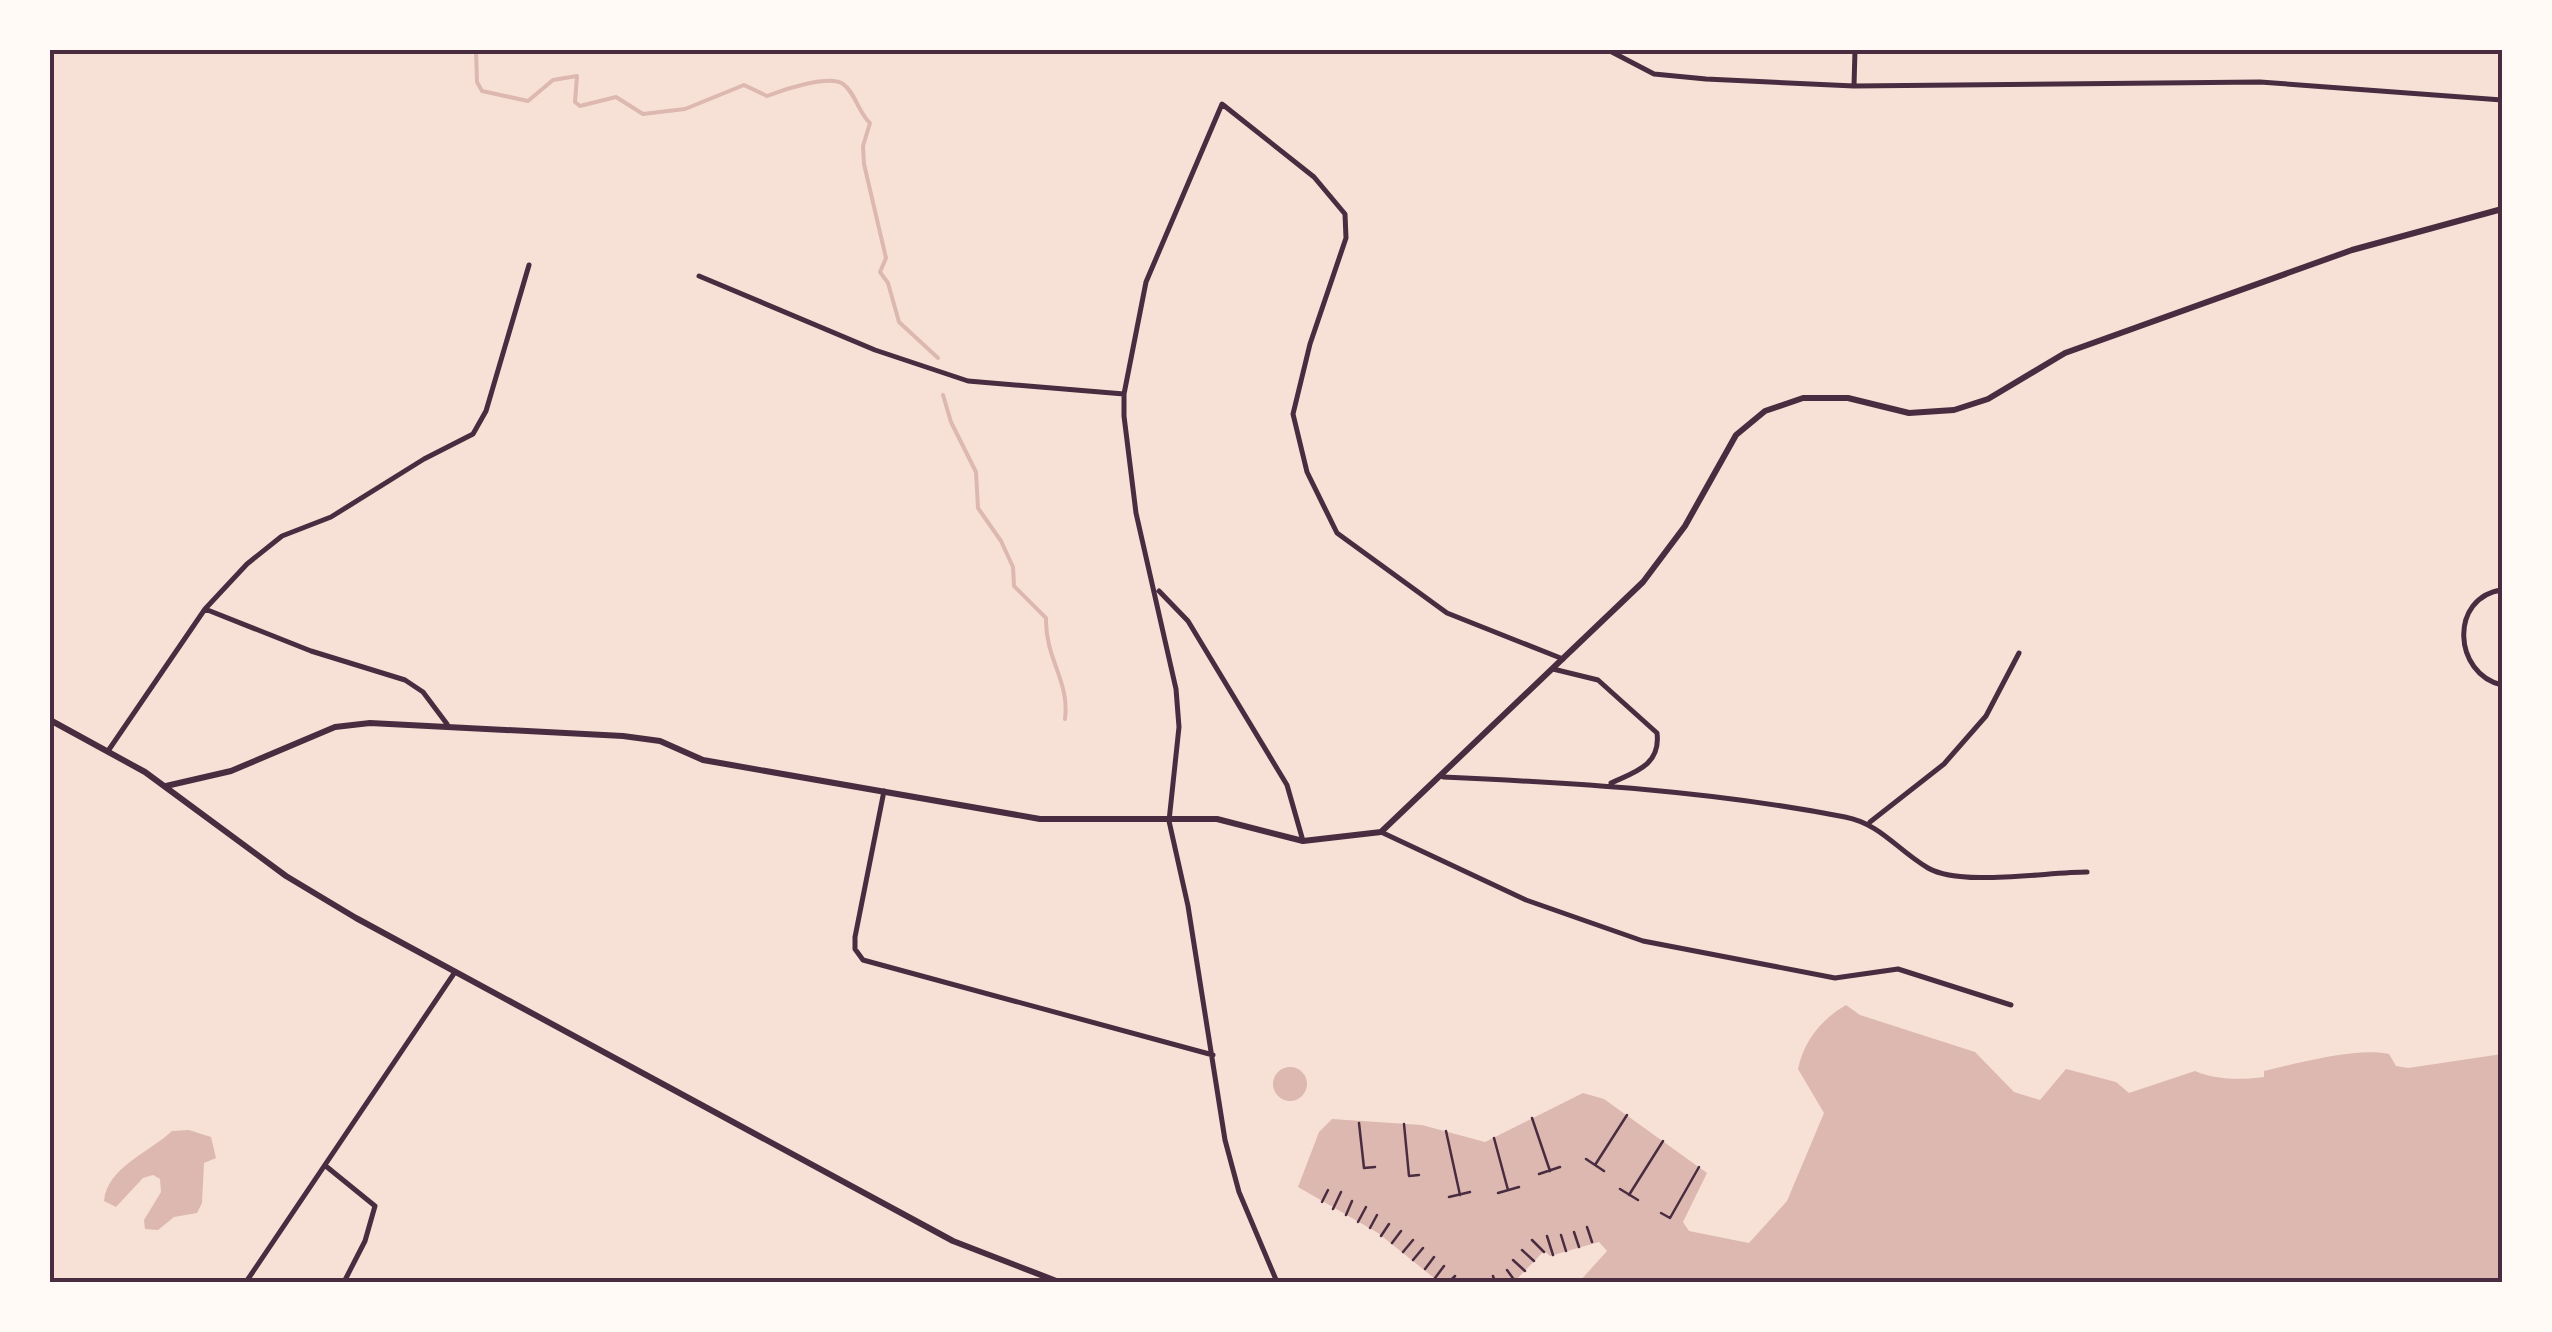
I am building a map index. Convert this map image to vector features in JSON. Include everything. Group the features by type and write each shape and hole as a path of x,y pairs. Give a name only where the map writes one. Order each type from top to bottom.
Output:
{"street":[{"path":"1608,50 1654,74 1854,86 2260,82 2440,92 2502,100"},
{"path":"1854,86 1855,50"},
{"path":"1276,1282 1240,1192 1225,1140 1169,822 1179,727 1156,589 1136,513 1124,394 1146,282 1222,104 1314,177 1345,214 1346,238 1310,344 1293,414 1307,472 1336,534 1447,613 1563,659"},
{"path":"1381,832 1443,777 1643,582 1684,526 1736,435 1765,411 1803,398 1848,398 1909,413 1954,410 1988,399 2066,353 2352,250 2502,209"},
{"path":"108,751 205,609 247,564 282,536 331,516 424,458 473,434 486,410 528,265"},
{"path":"699,276 875,350 968,381 1124,394"},
{"path":"1156,589 1188,621 1286,784 1303,841"},
{"path":"2502,590 2490,592 2471,611 2463,628 2462,647 2474,672 2485,682 2502,685"},
{"path":"205,609 310,651 405,680 423,692 448,724"},
{"path":"1870,822 1954,752 1986,716 2019,653"},
{"path":"1553,669 1598,680 1657,733 1657,747 1648,765 1608,784"},
{"path":"50,720 166,786 304,887 455,972 953,1241 1060,1282"},
{"path":"166,786 230,771 334,727 448,724 622,736 660,742 703,760 1040,819 1217,819 1303,841 1381,832 1526,900 1643,941 1835,978 1898,969 2011,1005"},
{"path":"1443,777 1608,784 1781,804 1870,822 1930,869 1957,876 2086,872"},
{"path":"884,791 855,937 856,950 863,960 1213,1055"},
{"path":"246,1282 455,972"},
{"path":"327,1167 364,1192 375,1206 366,1241 344,1282"}],"path":[{"path":"1595,1165 1627,1115"},
{"path":"1532,1118 1550,1171"},
{"path":"1359,1122 1364,1168 1375,1167"},
{"path":"1404,1124 1408,1176 1419,1175"},
{"path":"1446,1131 1460,1195"},
{"path":"1494,1138 1508,1190"},
{"path":"1630,1195 1663,1141"},
{"path":"1586,1159 1604,1171"},
{"path":"1660,1213 1670,1218 1699,1167"},
{"path":"1539,1174 1560,1168"},
{"path":"1498,1193 1519,1187"},
{"path":"1620,1188 1638,1200"},
{"path":"1322,1202 1328,1190"},
{"path":"1333,1208 1341,1192"},
{"path":"1449,1197 1470,1192"},
{"path":"1346,1215 1352,1200"},
{"path":"1358,1222 1366,1207"},
{"path":"1370,1228 1377,1216"},
{"path":"1381,1236 1389,1224"},
{"path":"1587,1227 1592,1242"},
{"path":"1392,1243 1401,1232"},
{"path":"1574,1232 1579,1246"},
{"path":"1561,1235 1566,1251"},
{"path":"1547,1236 1553,1255"},
{"path":"1403,1252 1412,1240"},
{"path":"1532,1240 1544,1252"},
{"path":"1414,1260 1423,1248"},
{"path":"1522,1250 1534,1262"},
{"path":"1425,1269 1434,1257"},
{"path":"1513,1260 1524,1271"},
{"path":"1435,1278 1444,1266"},
{"path":"1507,1270 1515,1281"},
{"path":"1450,1282 1455,1276"},
{"path":"1493,1276 1495,1282"}],"shaded area":[{"path":"1846,1005 1860,1015 1975,1052 2014,1092 2040,1100 2066,1069 2116,1082 2129,1093 2195,1071 2220,1078 2256,1078 2264,1077 2264,1071 2345,1054 2389,1054 2396,1066 2408,1068 2502,1054 2502,1282 1579,1282 1607,1251 1599,1242 1550,1256 1544,1251 1514,1282 1439,1282 1378,1233 1298,1187 1319,1132 1332,1119 1422,1125 1485,1142 1583,1093 1604,1099 1707,1173 1683,1222 1689,1231 1749,1243 1787,1201 1824,1113 1798,1069 1805,1049 1822,1024"},
{"path":"1290,1067 1302,1072 1307,1084 1302,1096 1290,1101 1278,1096 1273,1084 1278,1072"},
{"path":"189,1130 211,1137 216,1158 204,1163 202,1203 197,1213 174,1217 158,1230 145,1229 144,1220 161,1192 160,1179 153,1175 143,1178 116,1207 104,1201 121,1169 172,1131"}],"waterway":[{"path":"476,50 477,82 482,91 528,101 553,80 577,76 575,102 580,106 616,97 643,114 685,109 744,85 767,96 817,82 843,84 870,123 863,146 864,164 886,258 880,272 888,283 899,322 938,358"},
{"path":"943,395 951,422 976,472 978,508 1001,541 1013,567 1014,586 1046,618 1049,646 1064,693 1065,719"}]}
